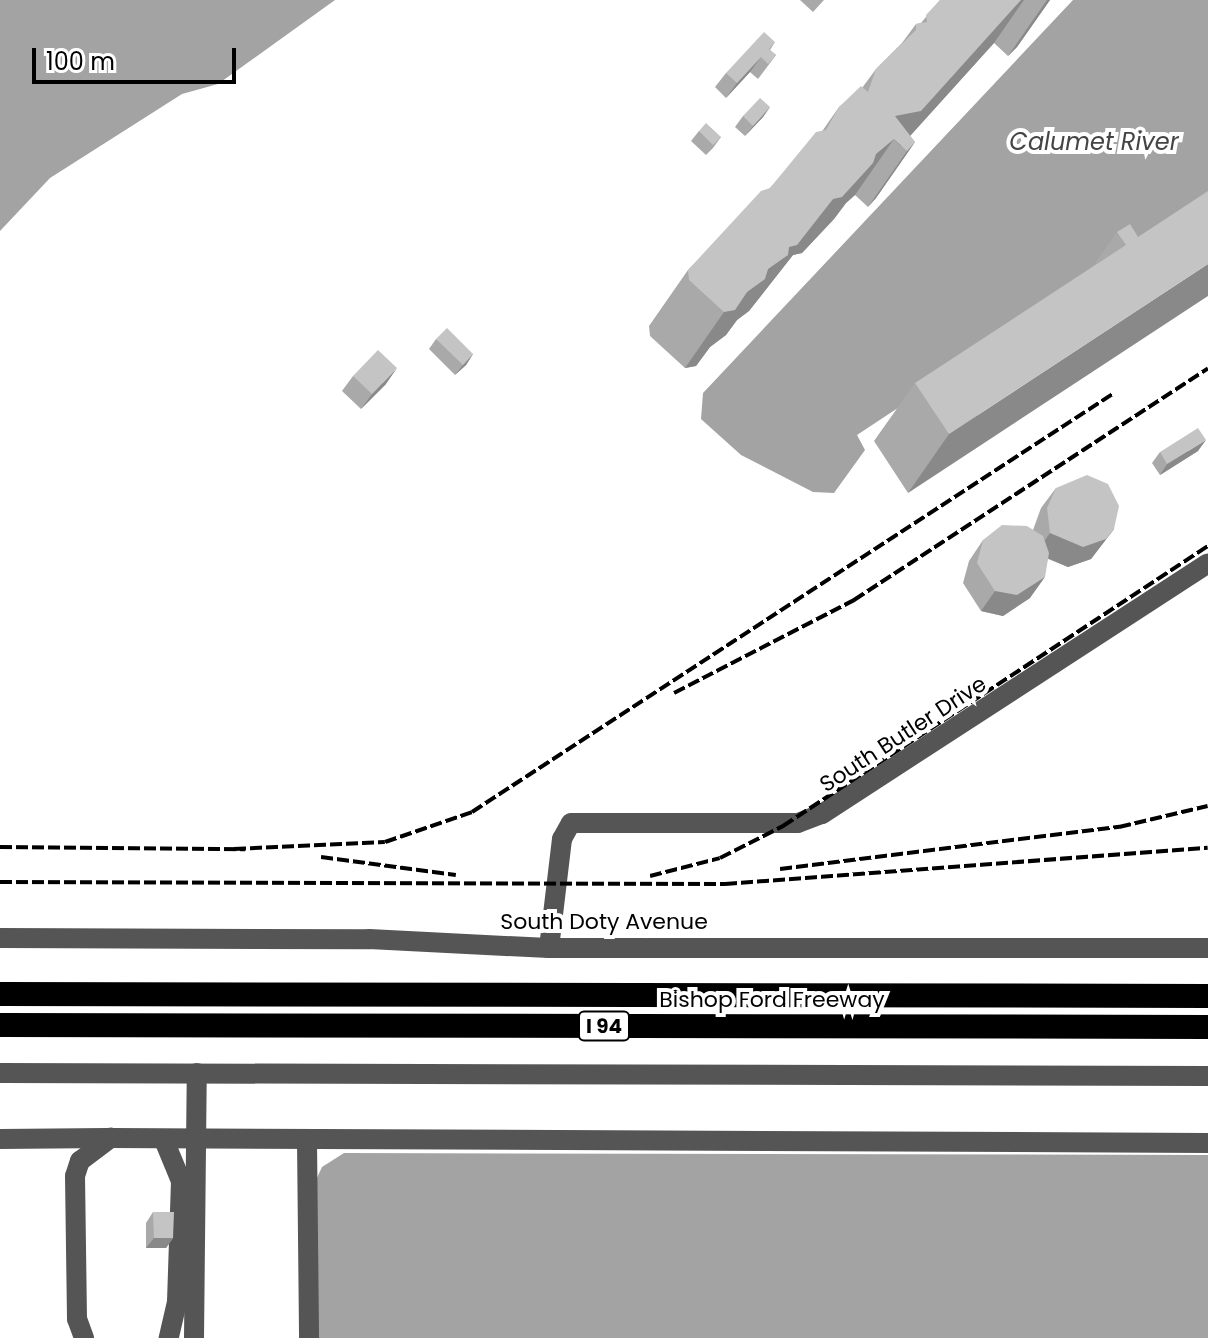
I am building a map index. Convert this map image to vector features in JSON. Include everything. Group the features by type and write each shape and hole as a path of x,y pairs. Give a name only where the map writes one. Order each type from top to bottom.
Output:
{"highway":[{"name":"Bishop Ford Freeway","path":"0,994 1208,996"},
{"name":"Bishop Ford Freeway","path":"0,1025 1208,1027"}],"street":[{"name":"South Butler Drive","path":"549,948 562,839 571,823 798,823 822,814 1208,563"},
{"name":"South Doty Avenue","path":"0,938 369,939 549,948 1208,948"},
{"path":"0,1073 1208,1076"},
{"path":"189,1334 197,1073"},
{"path":"84,1338 77,1319 75,1176 80,1161 111,1138"},
{"path":"0,1139 1208,1143"},
{"path":"164,1140 181,1181 177,1302 169,1338"},
{"path":"307,1141 309,1338"}],"water":[{"path":"0,0 335,0 218,84 182,94 50,178 0,231"},
{"name":"Calumet River","path":"1073,0 1208,0 1208,203 857,435 865,450 834,493 813,492 741,455 701,419 703,393"},
{"path":"344,1153 1208,1155 1208,1338 316,1338 316,1180 322,1167"}],"building":[{"path":"940,0 1021,0 921,111 895,116 915,142 907,151 894,139 876,154 873,163 842,197 833,199 797,245 789,247 788,255 768,269 765,279 747,292 735,310 724,312 689,280 688,270 761,191 770,188 816,132 826,130 839,107 861,86 868,92 876,69 916,30 916,24 927,22 926,15"},
{"path":"764,32 775,42 769,49 776,55 768,64 761,57 737,83 726,73"},
{"path":"760,98 770,107 753,126 743,116"},
{"path":"706,123 721,137 713,145 699,131"},
{"path":"1208,191 1208,264 949,434 915,383 1126,245 1117,232 1130,224 1138,237"},
{"path":"447,328 473,354 463,365 436,339"},
{"path":"378,350 397,368 372,394 353,376"},
{"path":"1198,428 1206,440 1167,464 1160,452"},
{"path":"1087,475 1108,484 1119,506 1114,529 1106,539 1083,547 1050,533 1047,508 1056,488"},
{"path":"1002,525 1027,526 1043,536 1049,553 1045,577 1017,595 995,591 977,563 983,540"},
{"path":"153,1212 174,1212 173,1238 154,1238"}],"railway":[{"path":"674,693 854,600 1208,368"},
{"path":"234,849 385,842 472,812 1114,393"},
{"path":"650,876 720,858 783,826 1208,546"},
{"path":"780,869 1119,827 1208,806"},
{"path":"0,847 245,849"},
{"path":"0,882 725,884 1208,848"},
{"path":"321,857 456,875"}]}
